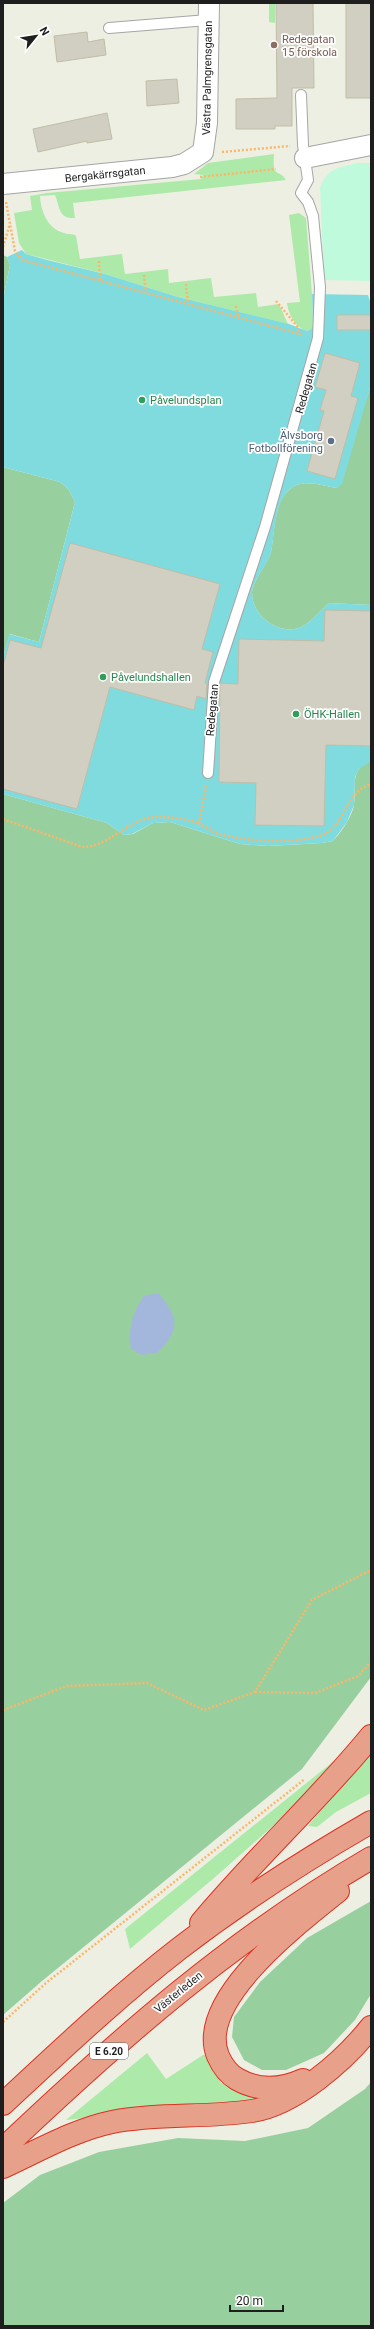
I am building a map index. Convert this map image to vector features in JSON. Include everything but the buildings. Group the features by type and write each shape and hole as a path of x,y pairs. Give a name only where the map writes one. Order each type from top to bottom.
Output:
{"highway":[{"path":"180,1948 228,1890 345,1768 371,1736"},
{"name":"E 6.20","path":"3,2104 123,1995 180,1948 258,1891 371,1822"},
{"name":"Västerleden","path":"3,2149 156,2009 220,1958 288,1909 371,1858"},
{"path":"332,2066 297,2083 279,2088 248,2086 233,2076 222,2064 215,2048 214,2030 228,1998 248,1973 285,1935 371,1864"},
{"path":"3,2167 78,2133 111,2122 155,2116 252,2111 275,2105 296,2095 332,2066 371,2027"}],"street":[{"name":"Västra Palmgrensgatan","path":"203,152 207,123 208,12"},
{"path":"304,151 371,145"},
{"name":"Bergakärrsgatan","path":"4,190 172,167 184,164 203,152"}],"lane":[{"path":"109,28 208,12"},
{"path":"301,95 304,151"},
{"name":"Redegatan","path":"208,773 214,682 265,527 318,338 320,287 314,229 308,202 301,193 308,180 304,151"}],"path":[{"path":"203,152 261,150 304,151"},
{"path":"194,178 276,169"},
{"path":"4,190 15,251 22,260 318,338"},
{"path":"3,247 10,224"},
{"path":"99,261 100,280"},
{"path":"144,275 146,292"},
{"path":"186,284 188,304"},
{"path":"276,301 297,326 299,334"},
{"path":"236,306 238,317"},
{"path":"199,823 208,773"},
{"path":"3,819 72,844 90,847 147,819 156,817 199,823 217,833 241,839 276,841 319,836 336,826 355,793 371,784"},
{"path":"255,1692 312,1600 371,1570"},
{"path":"3,1710 67,1686 147,1683 204,1710 255,1692 315,1693 358,1676 371,1662"},
{"path":"3,2022 46,1983 309,1775"}],"green space":[{"path":"269,3 275,3 275,23 269,22"},
{"path":"274,154 275,170 286,180 73,203 75,218 65,217 60,211 55,195 40,196 44,214 50,224 58,231 76,236 80,259 122,254 125,274 168,269 169,283 211,278 214,297 256,293 258,307 279,304 288,324 178,297 105,274 26,254 19,243 14,213 32,210 30,196 47,193 201,179 203,175 194,174 208,163"},
{"path":"358,163 371,163 371,279 370,281 324,280 320,188 326,176 330,172"},
{"path":"299,213 306,218 312,294 313,325 311,329 307,331 303,330 294,320 289,312 287,303 300,302 289,215"},
{"path":"3,255 7,257 10,265 3,299"},
{"path":"371,385 371,605 329,603 311,620 299,628 282,629 274,626 261,616 256,609 252,593 257,578 267,562 271,552 280,502 290,489 301,484 307,483 337,488"},
{"path":"3,467 60,482 69,490 75,502 39,642 10,634 3,657"},
{"path":"371,761 371,1677 302,1769 42,1981 3,2015 3,794 107,823 124,835 133,834 153,823 170,822 240,844 268,846 322,843 333,841 347,822 353,809 356,775 359,769"},
{"path":"345,1752 291,1810 130,1949 125,1929"},
{"path":"371,1752 371,1793 336,1812 317,1827 308,1826"},
{"path":"371,1901 371,1994 355,2020 324,2053 286,2070 262,2070 244,2060 232,2037 234,2017 260,1982 307,1938"},
{"path":"147,2053 166,2079 203,2055 208,2055 221,2083 263,2100 66,2120"},
{"path":"371,2082 371,2326 3,2326 3,2203 40,2175 99,2152 178,2138 245,2141 308,2128 365,2089"}],"shaded area":[{"path":"22,250 26,254 47,260 105,274 178,297 289,324 307,331 311,329 313,325 312,294 368,295 371,304 371,385 342,484 337,488 307,483 301,484 290,489 285,495 276,518 271,552 255,583 252,593 256,609 261,616 274,626 282,629 299,628 303,626 329,603 371,605 371,761 359,769 355,777 354,805 347,822 333,841 268,846 240,844 170,822 153,823 132,834 124,835 107,823 3,794 3,657 9,634 39,642 75,502 69,490 60,482 3,467 3,299 10,265 7,257"},
{"path":"158,1293 170,1309 173,1316 173,1330 165,1345 157,1353 142,1355 131,1349 130,1334 132,1321 136,1308 144,1296"}],"place":[{"name":"Redegatan 15 förskola","path":"274,45"},
{"name":"Påvelundsplan","path":"142,400"},
{"name":"Älvsborg Fotbollförening","path":"331,441"},
{"name":"Påvelundshallen","path":"103,677"},
{"name":"ÖHK-Hallen","path":"296,714"}]}
